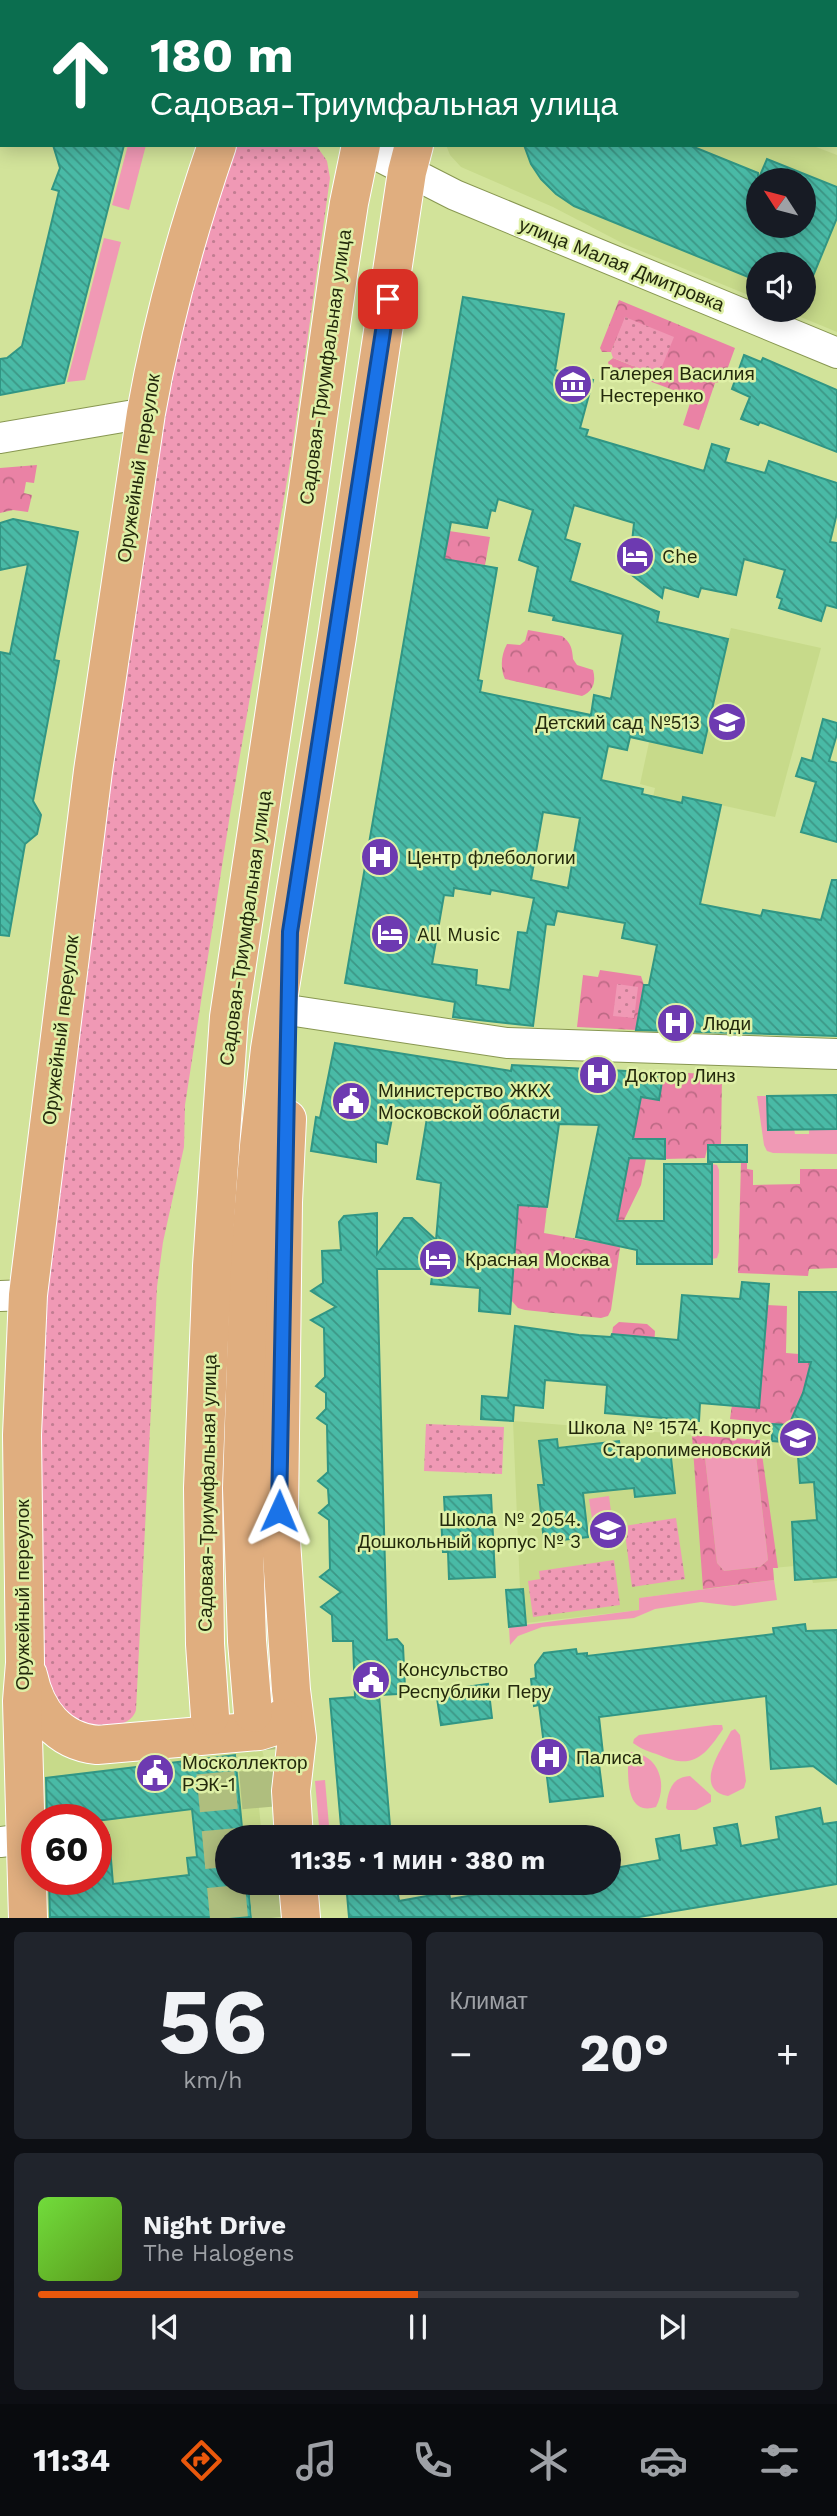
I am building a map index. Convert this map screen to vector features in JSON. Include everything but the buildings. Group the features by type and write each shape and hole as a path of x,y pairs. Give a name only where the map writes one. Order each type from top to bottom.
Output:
{"main road":[{"name":"Садовая-Триумфальная улица","path":"210,1716 205,1644 204,1460 212,1266 229,1017 352,186 355,147"},
{"name":"Оружейный переулок","path":"28,1917 13,1840 25,1663 12,1577 22,1435 14,1296 146,413 153,374 181,265 215,149"},
{"name":"Садовая-Триумфальная улица","path":"256,1722 247,1641 242,1488 249,1263 270,1049 411,159"},
{"path":"332,313 335,305 349,293 367,293 381,305 384,323"},
{"path":"290,932 279,1511 291,1690 297,1738 291,1797"},
{"path":"25,1663 31,1688 48,1721 74,1740 86,1744 97,1745 256,1722 275,1726 286,1711 291,1690"},
{"path":"256,1722 278,1744 291,1797 293,1825"},
{"path":"299,1895 301,1917"}],"street":[{"name":"улица Малая Дмитровка","path":"359,147 411,159 455,195 837,353"},
{"path":"0,438 146,413"},
{"path":"288,1010 507,1043 837,1054"}],"shaded area":[{"path":"127,147 145,147 129,210 112,205"},
{"path":"234,147 317,147 327,161 330,178 291,457 231,808 185,1105 184,1147 163,1242 157,1287 136,1710 133,1716 120,1724 87,1726 80,1725 42,1687 41,1325 121,691 169,364"},
{"path":"447,147 816,147 837,155 837,332 813,322 816,322 816,252 746,252 746,294 624,244 553,207 461,167"},
{"path":"104,238 121,242 85,380 67,382"},
{"path":"625,317 674,337 658,376 613,358 611,352"},
{"name":"Детский сад №513","path":"674,627 728,639 731,628 821,648 775,817 684,797 682,803 653,797 655,788 640,784"},
{"path":"617,984 638,987 634,1018 613,1016"},
{"path":"757,1096 767,1096 768,1130 794,1129 795,1134 809,1134 809,1129 837,1128 837,1154 767,1151"},
{"path":"712,1164 717,1165 719,1170 719,1252 717,1258 712,1259"},
{"path":"799,1292 837,1292 837,1581 813,1583 812,1579 795,1580 794,1566 773,1568 774,1580 639,1598 640,1610 526,1623 523,1589 520,1589 513,1421 759,1440 762,1423 789,1425 811,1363 799,1362"},
{"path":"426,1424 504,1427 502,1474 424,1471"},
{"path":"745,1447 752,1449 756,1455 768,1560 760,1567 724,1571 717,1563 705,1458 713,1451"},
{"path":"609,1496 614,1535 595,1538 589,1499"},
{"path":"676,1518 685,1579 632,1587 624,1526"},
{"path":"614,1560 620,1605 533,1617 528,1581 540,1579 539,1571"},
{"path":"774,1580 777,1600 734,1606 701,1602 655,1609 634,1618 542,1627 518,1636 510,1645 509,1627 639,1610 639,1598"},
{"path":"29,1722 262,1750 270,1778 257,1788 261,1825 215,1825 215,1895 267,1895 270,1917 35,1917 34,1895 112,1895 112,1804 32,1804"},
{"path":"722,1725 723,1729 710,1747 689,1761 671,1759 633,1743 639,1735"},
{"path":"735,1729 740,1735 746,1781 744,1788 728,1796 717,1792 711,1777 717,1758 731,1731"},
{"path":"628,1753 648,1759 658,1772 661,1789 656,1807 646,1808 634,1801 628,1776"},
{"path":"690,1776 711,1795 711,1802 696,1810 668,1810 667,1802 672,1786 679,1779"},
{"path":"325,1780 329,1825 319,1825 315,1781"}],"green space":[{"path":"619,300 735,348 723,381 715,383 699,430 683,425 692,397 609,366 608,362 613,358 658,376 626,317 611,352 602,352 600,348"},
{"path":"37,465 34,483 26,482 24,493 32,495 28,512 13,510 0,513 0,468"},
{"path":"449,531 490,537 485,565 444,559"},
{"path":"528,630 562,636 570,646 577,665 593,670 592,688 582,696 505,679 502,657 505,648 507,644 520,645 525,641"},
{"path":"600,970 641,976 644,985 636,1030 577,1027 583,975 598,977"},
{"path":"646,1072 722,1074 721,1145 708,1145 705,1158 665,1159 665,1139 652,1139 652,1159 646,1159 641,1185 624,1220 608,1316 601,1318 518,1308 511,1300 518,1205 547,1207 544,1233 612,1245 641,1097 659,1099 663,1075"},
{"path":"741,1162 747,1162 747,1169 753,1170 753,1185 800,1184 800,1169 837,1169 837,1268 809,1269 808,1276 738,1273"},
{"path":"767,1305 787,1306 786,1353 799,1354 800,1362 811,1362 803,1393 789,1425 730,1419 732,1405 759,1407"},
{"path":"619,1322 647,1324 655,1331 652,1384 647,1338 612,1334 613,1327"},
{"path":"692,1435 760,1440 778,1568 773,1568 774,1580 703,1589","holes":["745,1447 752,1449 756,1455 768,1560 760,1567 724,1571 717,1563 705,1458 713,1451"]}],"tunnel":[{"path":"253,1713 263,1825"},
{"path":"210,1716 229,1918"},
{"path":"269,1895 271,1918"}],"place":[{"name":"Галерея Василия Нестеренко","path":"573,384"},
{"name":"Che","path":"635,556"},
{"name":"Детский сад №513","path":"727,722"},
{"name":"Центр флебологии","path":"380,857"},
{"name":"All Music","path":"390,934"},
{"name":"Люди","path":"676,1023"},
{"name":"Доктор Линз","path":"598,1075"},
{"name":"Министерство ЖКХ Московской области","path":"351,1101"},
{"name":"Красная Москва","path":"438,1259"},
{"name":"Школа № 1574. Корпус Старопименовский","path":"798,1438"},
{"name":"Школа № 2054. Дошкольный корпус № 3","path":"608,1530"},
{"name":"Консульство Республики Перу","path":"371,1680"},
{"name":"Палиса","path":"549,1757"},
{"name":"Москоллектор РЭК-1","path":"155,1773"}],"route":[{"path":"279,1511 290,932 388,299"}]}
